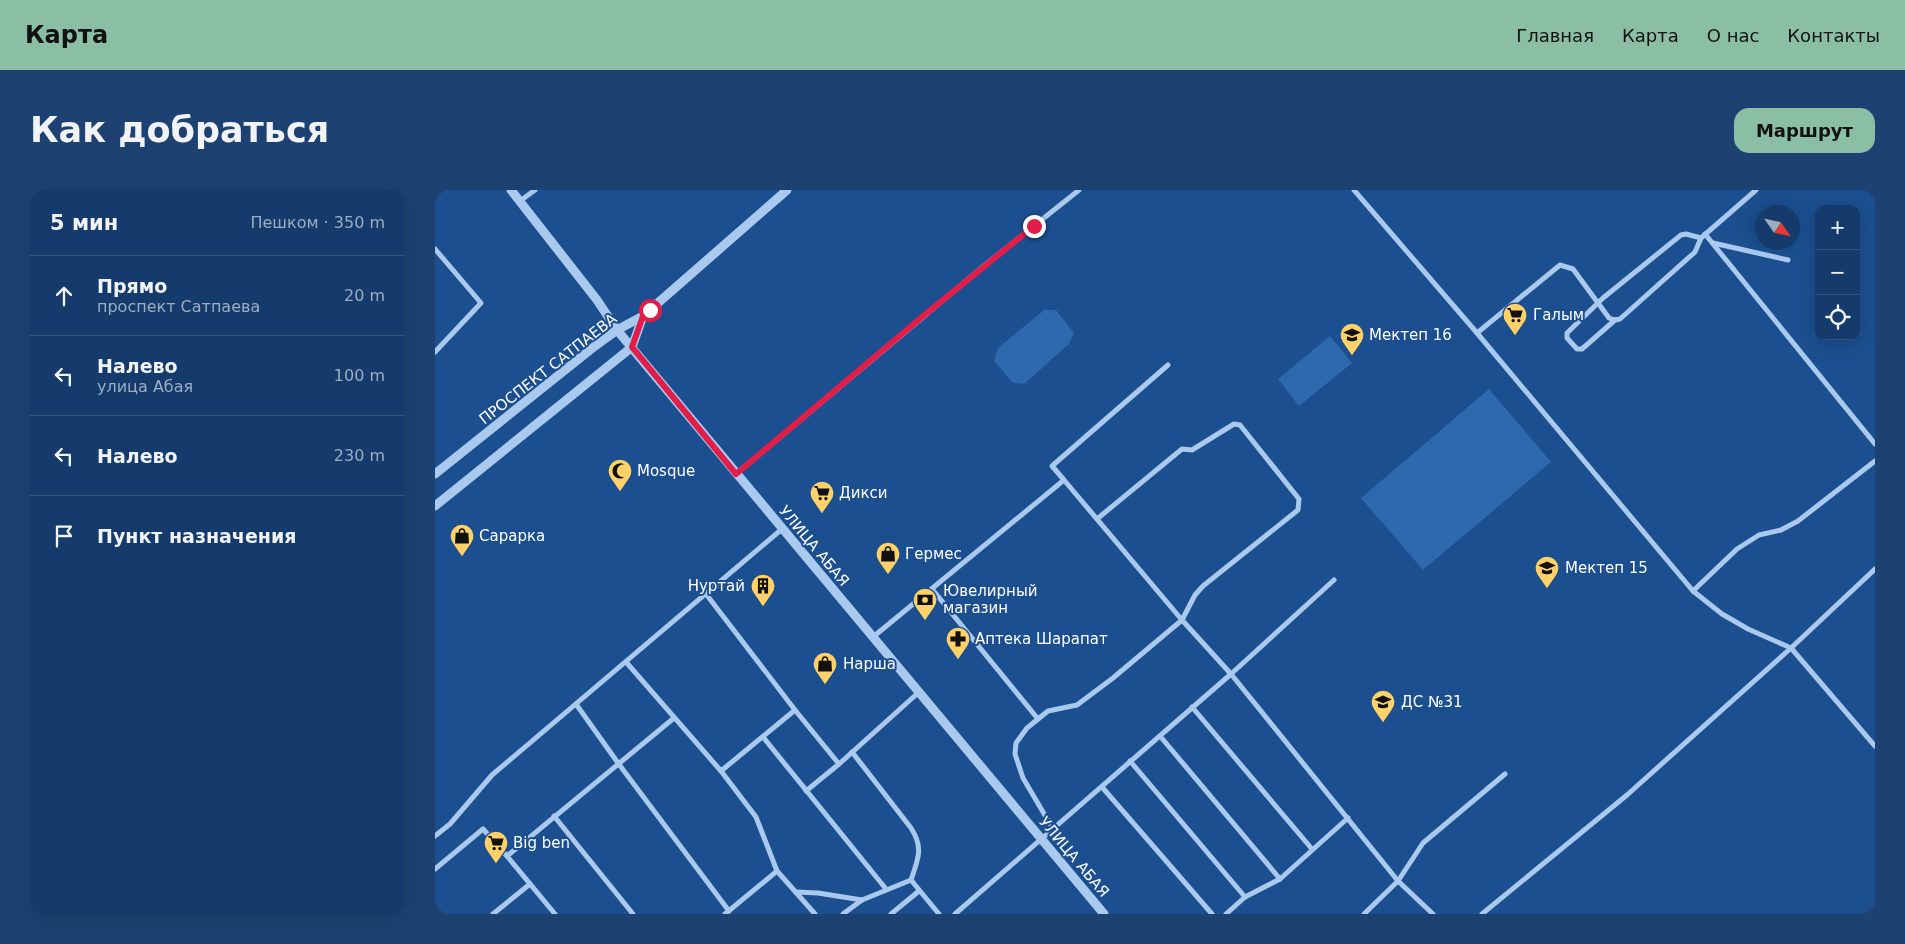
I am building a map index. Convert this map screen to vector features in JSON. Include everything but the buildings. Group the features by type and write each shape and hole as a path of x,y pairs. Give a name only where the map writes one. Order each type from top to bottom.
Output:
{"street":[{"name":"УЛИЦА АБАЯ","path":"511,190 597,300 617,330 1104,914"},
{"path":"521,201 535,190"},
{"path":"643,316 787,190"},
{"path":"736,474 978,270 1079,190"},
{"path":"1354,190 1477,333 1693,591 1722,614 1748,629 1791,648 1875,746"},
{"path":"1756,190 1703,236 1695,252 1620,319 1612,319 1582,349 1577,349 1567,338 1567,333 1603,298 1681,235 1703,236 1713,243 1875,444"},
{"path":"1713,243 1788,260"},
{"path":"435,249 481,303 435,352"},
{"path":"1477,333 1560,265 1573,269 1597,304 1612,319"},
{"name":"ПРОСПЕКТ САТПАЕВА","path":"435,474 617,330 643,316"},
{"name":"ПРОСПЕКТ САТПАЕВА","path":"632,347 643,316"},
{"path":"435,506 632,347"},
{"path":"1168,365 1052,466 1182,620 1231,674 1399,881 1433,914"},
{"path":"1053,829 1023,778 1015,754 1016,743 1021,735 1048,711 1077,705 1113,678 1182,620 1195,595 1203,586 1297,510 1299,500 1239,425 1234,424 1192,450 1181,449 1097,519"},
{"path":"1693,591 1737,549 1759,534 1781,530 1798,521 1875,461"},
{"path":"873,637 1064,480"},
{"path":"435,836 450,824 492,775 782,529"},
{"path":"1482,914 1627,795 1791,648 1875,569"},
{"path":"955,914 1231,674 1334,580"},
{"path":"932,589 1038,719"},
{"path":"706,594 839,764"},
{"path":"626,662 721,771 756,817 777,871 815,914"},
{"path":"806,791 919,692"},
{"path":"576,704 727,912 777,871"},
{"path":"1193,707 1312,849"},
{"path":"721,771 795,710"},
{"path":"507,856 674,718"},
{"path":"1160,736 1280,879"},
{"path":"763,737 886,889"},
{"path":"852,752 917,837 920,847 919,857 911,880"},
{"path":"1130,761 1245,897"},
{"path":"1364,914 1399,881 1423,843 1505,774"},
{"path":"1102,787 1212,914"},
{"path":"554,816 633,914"},
{"path":"1226,914 1245,897 1280,879 1348,818"},
{"path":"435,869 483,829 555,914"},
{"path":"843,914 862,900 911,880"},
{"path":"911,880 939,914"},
{"path":"493,914 530,884"},
{"path":"891,914 919,891"},
{"path":"796,892 818,893 862,900"}],"shaded area":[{"path":"1044,310 1056,310 1074,333 1069,344 1024,384 1013,383 994,361 998,348"},
{"path":"1330,336 1352,363 1299,406 1278,379"},
{"path":"1489,389 1551,462 1423,570 1361,498"}],"place":[{"name":"Галым","path":"1515,336"},
{"name":"Мектеп 16","path":"1352,356"},
{"name":"Mosque","path":"620,492"},
{"name":"Дикси","path":"822,514"},
{"name":"Сарарка","path":"462,557"},
{"name":"Гермес","path":"888,575"},
{"name":"Мектеп 15","path":"1547,589"},
{"name":"Нуртай","path":"763,607"},
{"name":"Ювелирный магазин","path":"925,621"},
{"name":"Аптека Шарапат","path":"958,660"},
{"name":"Нарша","path":"825,685"},
{"name":"ДС №31","path":"1383,723"},
{"name":"Big ben","path":"496,864"}],"route":[{"path":"650,310 643,316 632,347 736,474 922,317 1034,226"}]}
